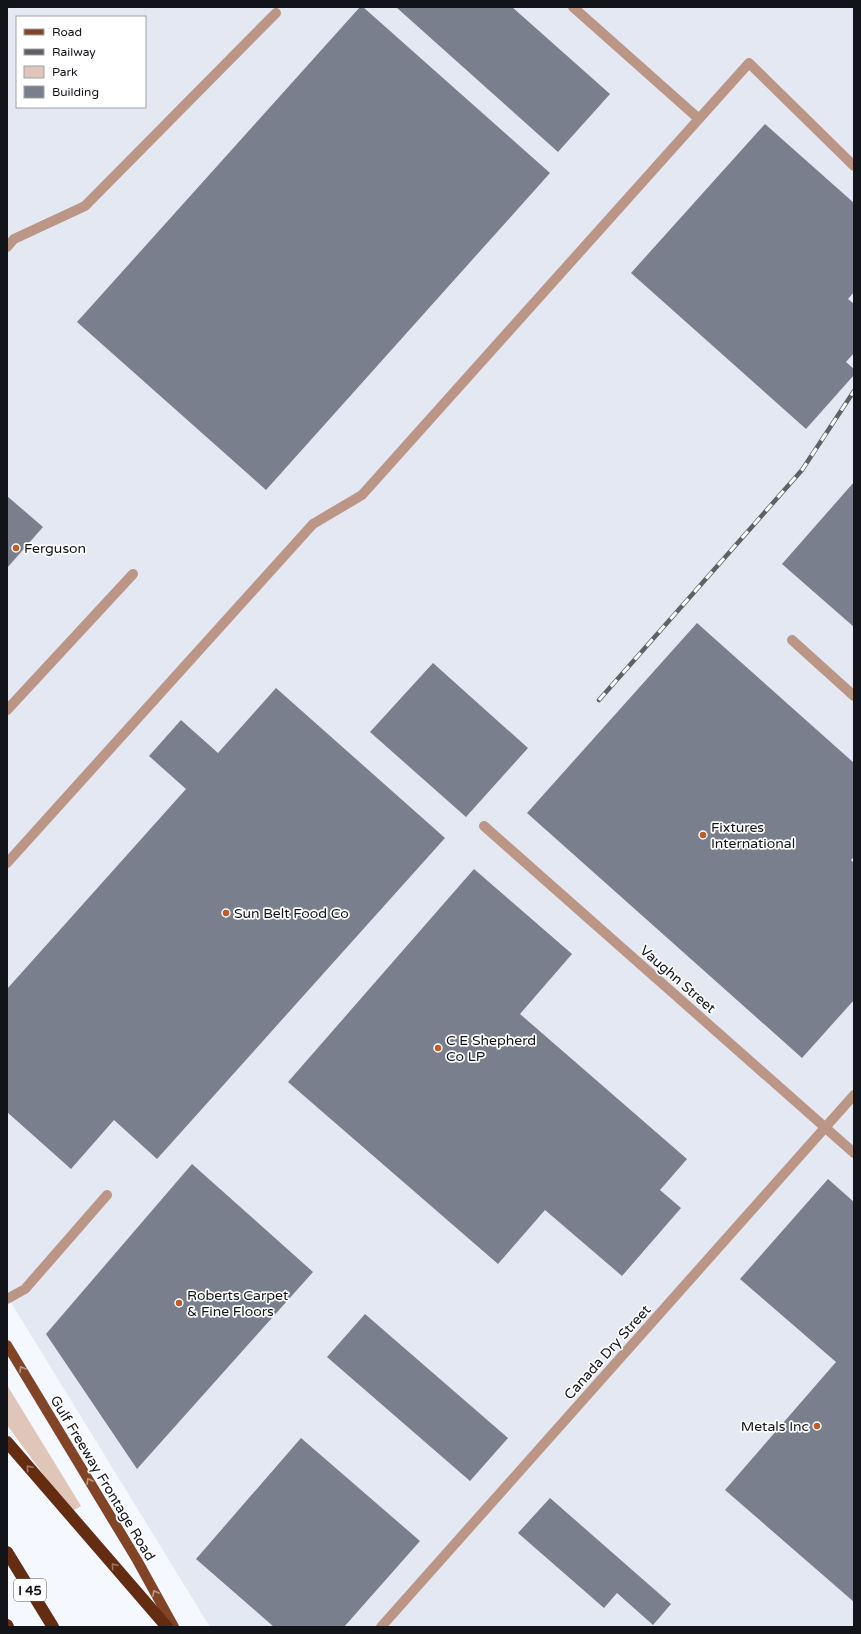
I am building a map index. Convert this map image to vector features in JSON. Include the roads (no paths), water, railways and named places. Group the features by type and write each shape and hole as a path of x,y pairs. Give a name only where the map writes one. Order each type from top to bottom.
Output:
{"highway":[{"path":"7,1442 167,1627"},
{"name":"I 45","path":"7,1552 53,1627"}],"main road":[{"name":"Gulf Freeway Frontage Road","path":"7,1345 137,1560 174,1627"}],"street":[{"path":"573,7 699,119"},
{"path":"7,247 14,239 85,206 276,13"},
{"path":"7,863 313,524 362,495 749,63 854,166"},
{"path":"7,710 133,574"},
{"path":"792,640 854,696"},
{"name":"Vaughn Street","path":"484,826 854,1153"},
{"name":"Canada Dry Street","path":"381,1627 854,1095"},
{"path":"7,1299 25,1289 107,1195"}],"railway":[{"path":"599,700 802,470 854,391"}],"place":[{"name":"Ferguson","path":"16,548"},
{"name":"Fixtures International","path":"703,835"},
{"name":"Sun Belt Food Co","path":"226,913"},
{"name":"C E Shepherd Co LP","path":"438,1048"},
{"name":"Roberts Carpet & Fine Floors","path":"179,1303"},
{"name":"Metals Inc","path":"817,1426"}]}
